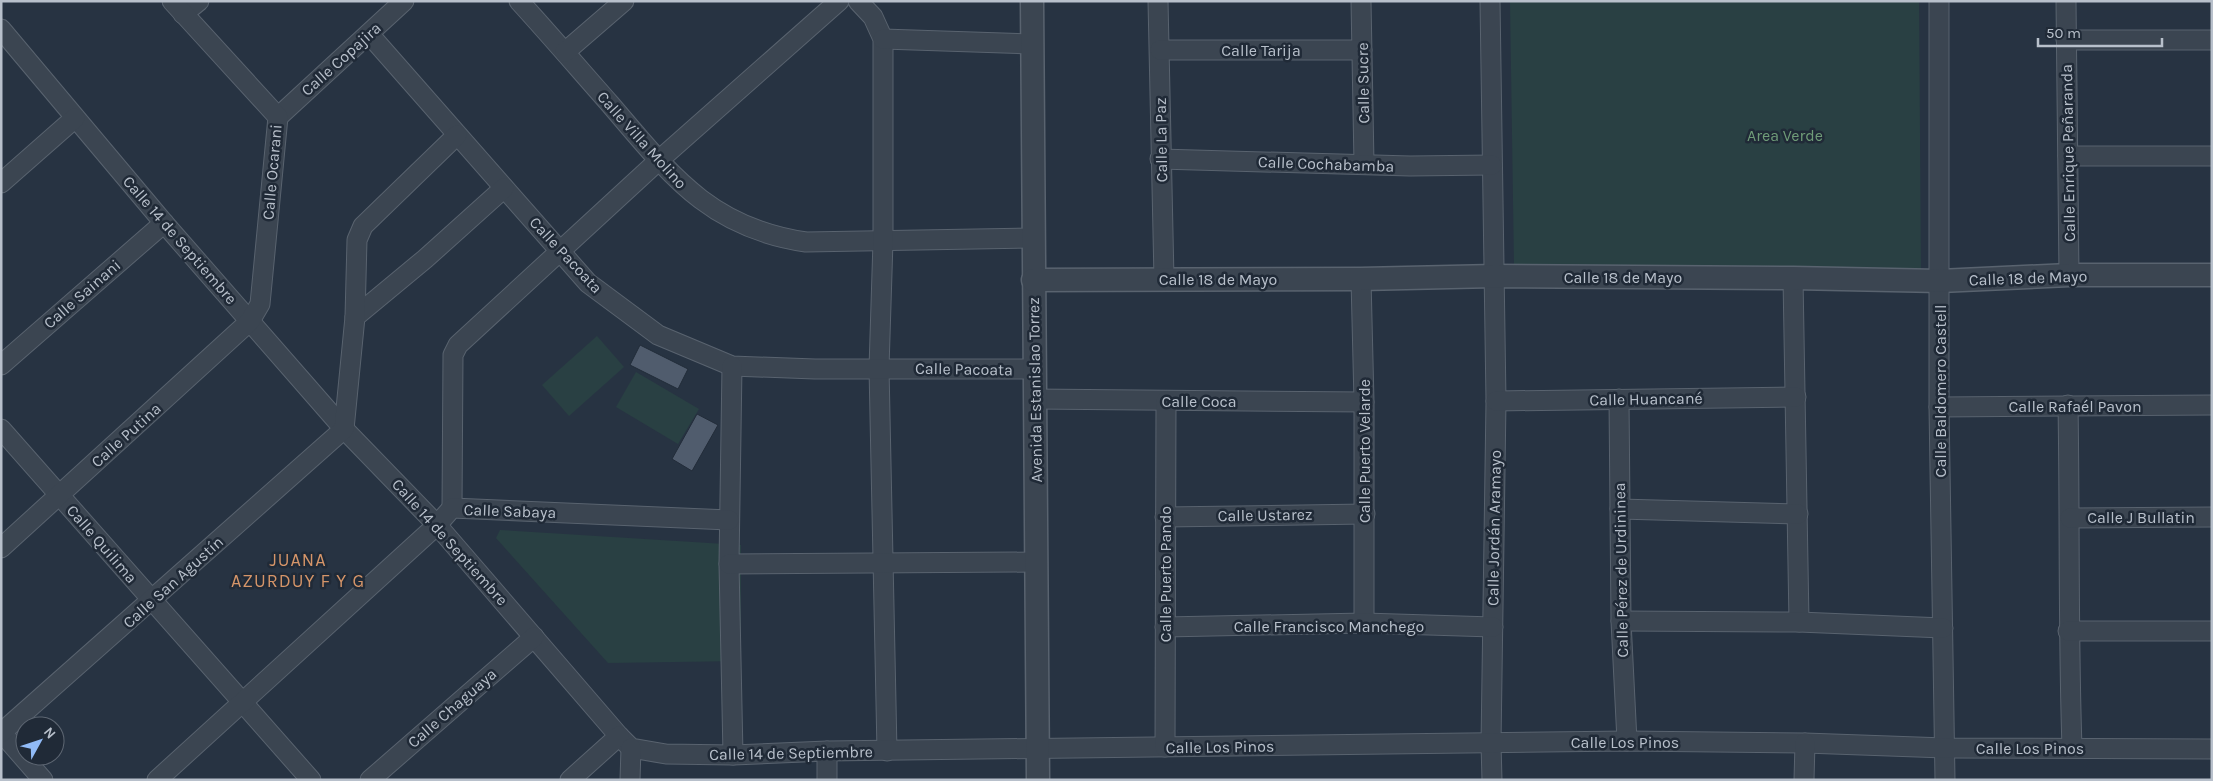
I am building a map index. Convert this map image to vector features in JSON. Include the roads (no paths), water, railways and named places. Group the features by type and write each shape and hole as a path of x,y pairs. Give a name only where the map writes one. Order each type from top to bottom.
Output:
{"street":[{"path":"178,8 199,1"},
{"name":"Calle Copajira","path":"278,117 404,1"},
{"name":"Calle Villa Molino","path":"519,1 658,161 688,190 707,205 737,222 777,238 806,242 1032,238"},
{"path":"564,52 624,1"},
{"path":"452,508 452,355 464,338 658,161 839,1"},
{"path":"858,1 873,17 883,39 883,241 879,368 887,751"},
{"name":"Avenida Estanislao Torrez","path":"1032,1 1032,238 1035,370 1038,780"},
{"name":"Calle La Paz","path":"1158,1 1164,279"},
{"name":"Calle Sucre","path":"1361,1 1364,164"},
{"name":"Calle Jordán Aramayo","path":"1490,1 1496,400 1492,780"},
{"name":"Calle Baldomero Castell","path":"1939,1 1939,407 1945,780"},
{"name":"Calle Enrique Peñaranda","path":"2066,1 2069,275"},
{"name":"Calle Ocarani","path":"178,8 278,117 260,304 250,321"},
{"name":"Calle 14 de Septiembre","path":"1,29 164,223 344,429 438,525 625,742 666,754 1038,749"},
{"name":"Calle Pacoata","path":"369,34 561,250 588,284 658,335 732,366 1035,370"},
{"path":"883,39 1032,44"},
{"path":"2066,40 2212,40"},
{"name":"Calle Tarija","path":"1160,50 1362,50"},
{"path":"1,183 75,118"},
{"path":"344,429 355,318 357,240 363,226 457,135"},
{"path":"2068,156 2212,156"},
{"name":"Calle Cochabamba","path":"1160,159 1410,166 1492,165"},
{"path":"355,318 425,259 504,188"},
{"name":"Calle Sainani","path":"1,365 164,223"},
{"name":"Calle 18 de Mayo","path":"1034,280 1362,279 1495,276 1940,281 2069,275 2212,275"},
{"path":"1793,278 1799,622"},
{"name":"Calle Puerto Velarde","path":"1362,279 1365,514 1364,624"},
{"name":"Calle Putina","path":"1,548 250,321"},
{"path":"732,366 729,564 734,754"},
{"name":"Calle Huancané","path":"1496,400 1796,397"},
{"name":"Calle Coca","path":"1034,399 1364,402"},
{"name":"Calle Pérez de Urdininea","path":"1619,399 1621,621 1627,741"},
{"name":"Calle Puerto Pando","path":"1166,401 1166,747"},
{"path":"2068,405 2070,518 2068,632 2072,747"},
{"name":"Calle Rafaél Pavon","path":"1939,407 2212,405"},
{"name":"Calle Quilima","path":"1,429 311,780"},
{"name":"Calle San Agustín","path":"1,733 344,429"},
{"name":"Calle Sabaya","path":"157,780 438,525 452,508 729,520"},
{"path":"1620,509 1798,514"},
{"name":"Calle Ustarez","path":"1165,517 1365,514"},
{"name":"Calle J Bullatin","path":"2070,518 2212,517"},
{"path":"729,564 1037,562"},
{"path":"1621,621 1799,622 1943,628"},
{"name":"Calle Francisco Manchego","path":"1165,627 1364,624 1493,627"},
{"path":"2068,632 2212,631"},
{"name":"Calle Chaguaya","path":"370,780 534,637"},
{"path":"1,733 43,780"},
{"name":"Calle Los Pinos","path":"1038,749 1627,741 1805,743 1945,748 2212,749"},
{"path":"570,780 625,742 630,780"},
{"path":"1804,780 1805,743"},
{"path":"827,751 827,780"}],"district":[{"name":"JUANA AZURDUY F Y G","path":"298,570"}],"park label":[{"name":"Area Verde","path":"1785,135"}]}
